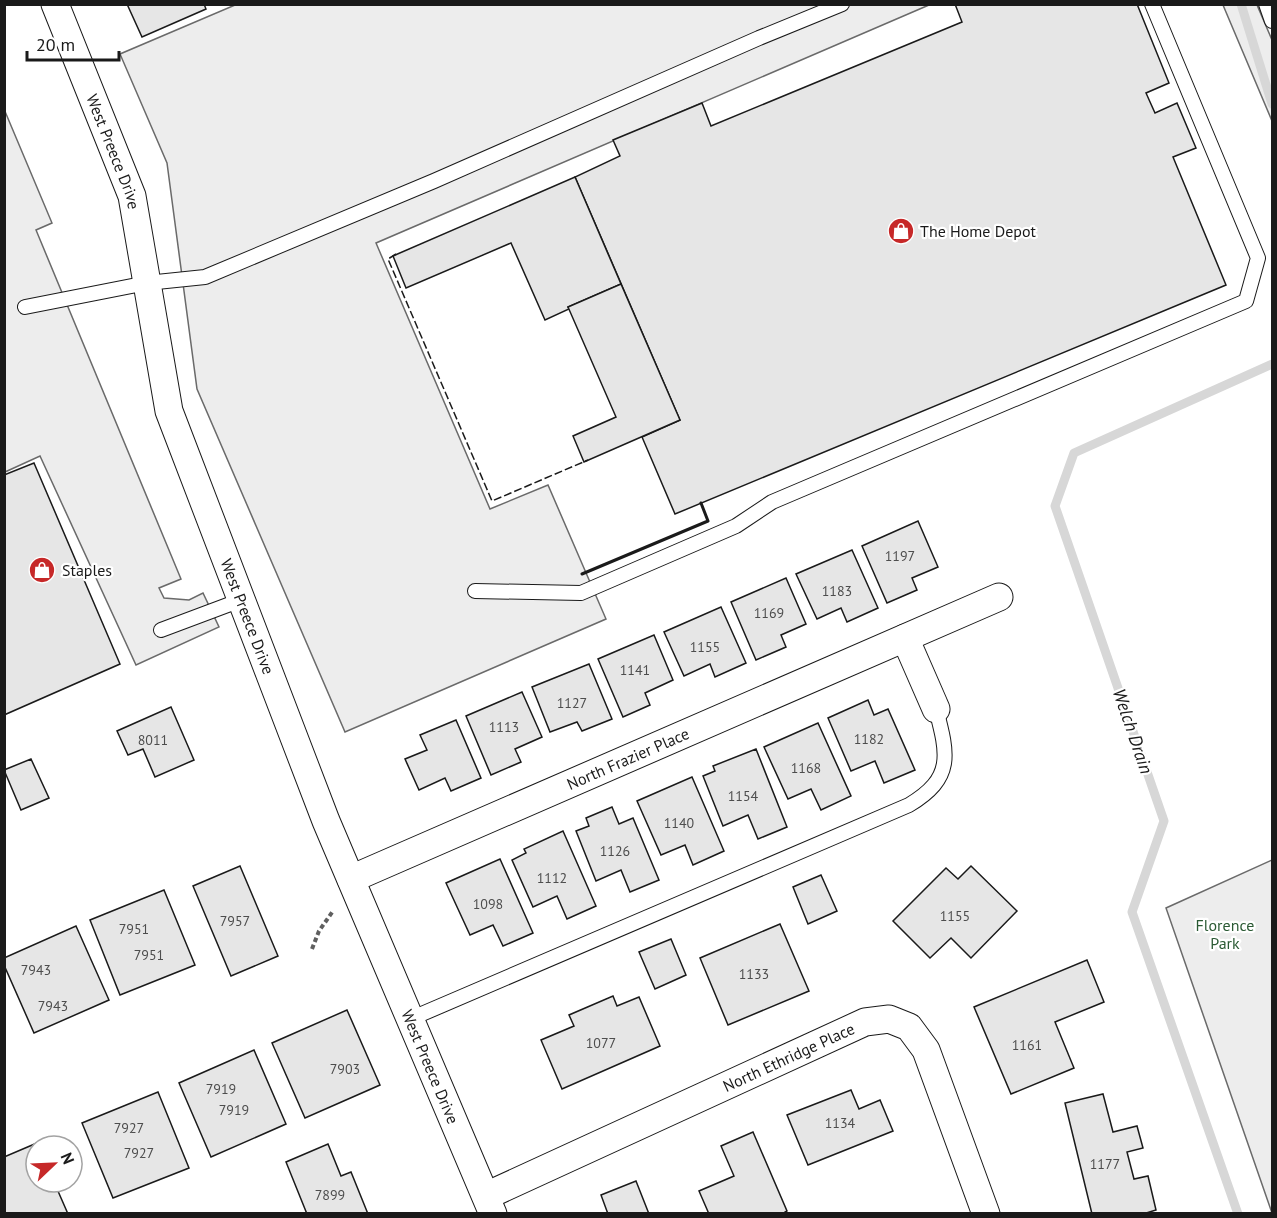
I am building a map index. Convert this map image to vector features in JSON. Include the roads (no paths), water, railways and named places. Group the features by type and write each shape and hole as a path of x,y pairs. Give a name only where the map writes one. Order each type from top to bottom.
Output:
{"street":[{"name":"West Preece Drive","path":"56,4 132,196 169,411 326,821 490,1205"},
{"name":"North Frazier Place","path":"351,879 999,597"},
{"path":"905,638 936,709"},
{"name":"North Ethridge Place","path":"490,1205 865,1022 889,1019 909,1028 926,1050 986,1214"}],"lane":[{"path":"25,307 147,283 205,277 434,181 759,38 842,4"},
{"path":"475,591 580,593 736,526 772,502 1246,301 1258,258 1152,4"},
{"path":"1266,4 1272,21"},
{"path":"161,630 241,600"},
{"path":"410,1018 909,805 927,794 939,780 944,763 944,742 936,709"}],"waterway":[{"name":"Welch Drain","path":"1241,4 1272,104"},
{"name":"Welch Drain","path":"1238,1214 1132,912 1164,821 1055,506 1074,453 1272,364"}],"place":[{"name":"The Home Depot","path":"901,231"},
{"name":"Staples","path":"42,570"}],"park label":[{"name":"Florence Park","path":"1225,934"}]}
